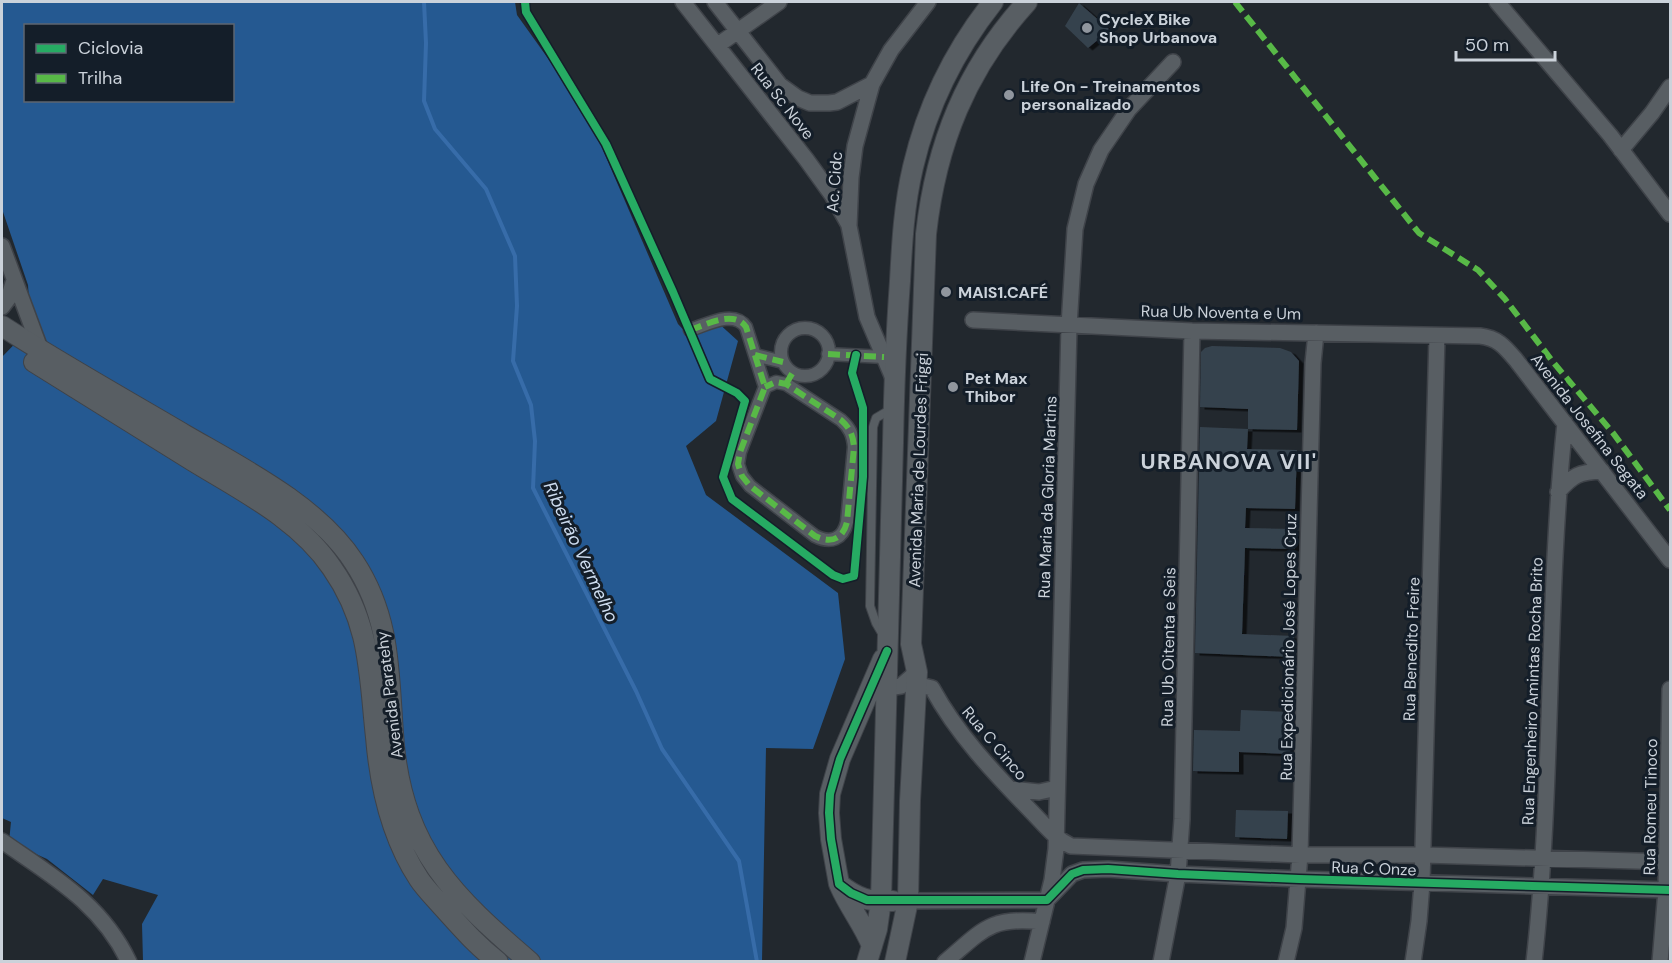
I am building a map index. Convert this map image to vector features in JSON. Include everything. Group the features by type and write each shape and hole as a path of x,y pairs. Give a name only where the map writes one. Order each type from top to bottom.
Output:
{"street":[{"name":"Rua Sc Nove","path":"683,2 819,177 849,226"},
{"path":"715,2 780,85 792,95 804,101 824,104 837,102 872,84"},
{"path":"718,45 779,2"},
{"name":"Ac. Cidc","path":"893,378 867,317 849,226 855,146 872,84 891,51 928,2"},
{"name":"Avenida Maria de Lourdes Friggi","path":"870,954 881,901 893,378 904,218 913,166 938,92 962,47 993,2"},
{"name":"Avenida Maria de Lourdes Friggi","path":"895,962 908,901 908,832 917,672 911,644 927,234 933,183 944,143 961,98 1002,31 1027,2"},
{"path":"1497,2 1621,150 1671,214"},
{"name":"Rua Maria da Gloria Martins","path":"1032,962 1052,880 1056,837 1070,326 1075,229 1080,204 1093,165 1101,150 1129,109 1173,62"},
{"path":"1621,150 1671,87"},
{"path":"1654,193 1671,193"},
{"path":"2,246 41,351"},
{"path":"2,306 8,299 14,280"},
{"path":"690,330 729,318 742,321 746,327 765,387 740,452 738,464 742,476 750,486 816,537 832,541 845,531 848,522 853,436 841,420 786,384 776,382 765,387"},
{"name":"Rua Ub Noventa e Um","path":"973,320 1192,331 1468,336"},
{"name":"Avenida Paratehy","path":"2,326 244,469 311,514 338,541 354,561 372,594 383,631 387,650 394,747 411,819 422,845 456,894 530,962"},
{"path":"755,355 783,362 793,372 806,375 818,371 827,361 828,347 822,335 811,328 791,332 781,349 783,362"},
{"name":"Rua Ub Oitenta e Seis","path":"1161,962 1178,874 1180,850 1192,331"},
{"name":"Rua Expedicionário José Lopes Cruz","path":"1286,962 1294,928 1299,879 1313,363 1316,333"},
{"name":"Rua Benedito Freire","path":"1413,962 1422,883 1437,336"},
{"name":"Avenida Josefina Segata","path":"1468,336 1488,337 1503,345 1671,560"},
{"name":"Avenida Paratehy","path":"2,342 266,506 305,536 331,566 347,592 362,629 369,660 376,740 384,796 398,838 420,880 473,941 498,962"},
{"path":"828,354 884,357"},
{"path":"786,384 793,372"},
{"name":"Rua Engenheiro Amintas Rocha Brito","path":"1534,962 1542,888 1558,492 1565,423"},
{"path":"1558,492 1581,473 1602,471"},
{"path":"911,644 921,657 932,688"},
{"path":"870,954 868,934 846,902 839,884 828,813 830,794 840,759 887,646"},
{"path":"887,688 901,686 917,672"},
{"name":"Rua C Cinco","path":"917,672 919,685 932,688 955,726 1056,837"},
{"name":"Rua Romeu Tinoco","path":"1660,962 1668,890 1671,689"},
{"path":"1010,789 1039,792 1057,788"},
{"name":"Rua C Onze","path":"1056,837 1071,846 1080,848 1669,862"},
{"path":"2,841 75,892 92,908 107,925 129,962"},
{"name":"Rua C Onze","path":"1047,900 1068,877 1078,871 1108,869 1299,879 1668,890"},
{"path":"839,884 858,897 881,901 1047,900"},
{"path":"945,962 994,924 1014,919 1042,922"}],"shaded area":[{"path":"2,2 515,2 517,15 587,113 678,324 690,337 716,321 738,341 716,421 686,446 706,495 838,593 845,659 813,749 766,748 762,961 143,961 142,924 158,895 103,879 93,895 47,859 9,842 11,822 2,818 2,357 31,327 28,285 2,209"}],"building":[{"name":"CycleX Bike Shop Urbanova","path":"1079,3 1110,30 1088,48 1065,26"},
{"path":"1212,346 1280,348 1291,352 1299,361 1297,430 1248,429 1248,409 1200,407 1201,352"},
{"path":"1200,427 1248,429 1247,449 1297,450 1295,509 1246,508 1245,528 1295,529 1295,549 1245,548 1242,634 1294,636 1293,657 1195,653"},
{"path":"1241,710 1292,712 1290,754 1239,752 1239,772 1193,771 1194,730 1240,731"},
{"path":"1236,810 1288,811 1287,839 1235,837"}],"waterway":[{"name":"Ribeirão Vermelho","path":"424,2 426,43 424,101 435,129 486,189 515,256 517,306 513,361 531,405 535,441 533,488 636,691 662,749 739,861 757,962"}],"marked path":[{"path":"1235,2 1419,233 1478,270 1505,299 1553,362 1613,433 1670,510"},
{"path":"690,330 727,319 734,319 746,327 765,387 740,452 738,464 742,476 750,486 815,536 826,540 836,538 843,532 847,522 854,447 850,432 841,420 786,384 776,382 765,387"},
{"path":"828,354 884,357"},
{"path":"755,355 783,362"},
{"path":"786,384 793,372"}],"cycle path":[{"path":"525,2 526,12 606,144 710,379 737,393 745,401 723,477 732,499 833,575 843,579 854,576 863,477 863,408 852,373 856,355"},
{"path":"887,651 840,759 830,794 831,839 839,884 851,893 867,900 1047,900 1072,874 1083,870 1108,869 1299,879 1670,890"}],"place":[{"name":"CycleX Bike Shop Urbanova","path":"1087,28"},
{"name":"Life On - Treinamentos personalizado","path":"1009,95"},
{"name":"MAIS1.CAFÉ","path":"946,292"},
{"name":"Pet Max Thibor","path":"953,387"}],"district":[{"name":"URBANOVA VII'","path":"1229,461"}]}
